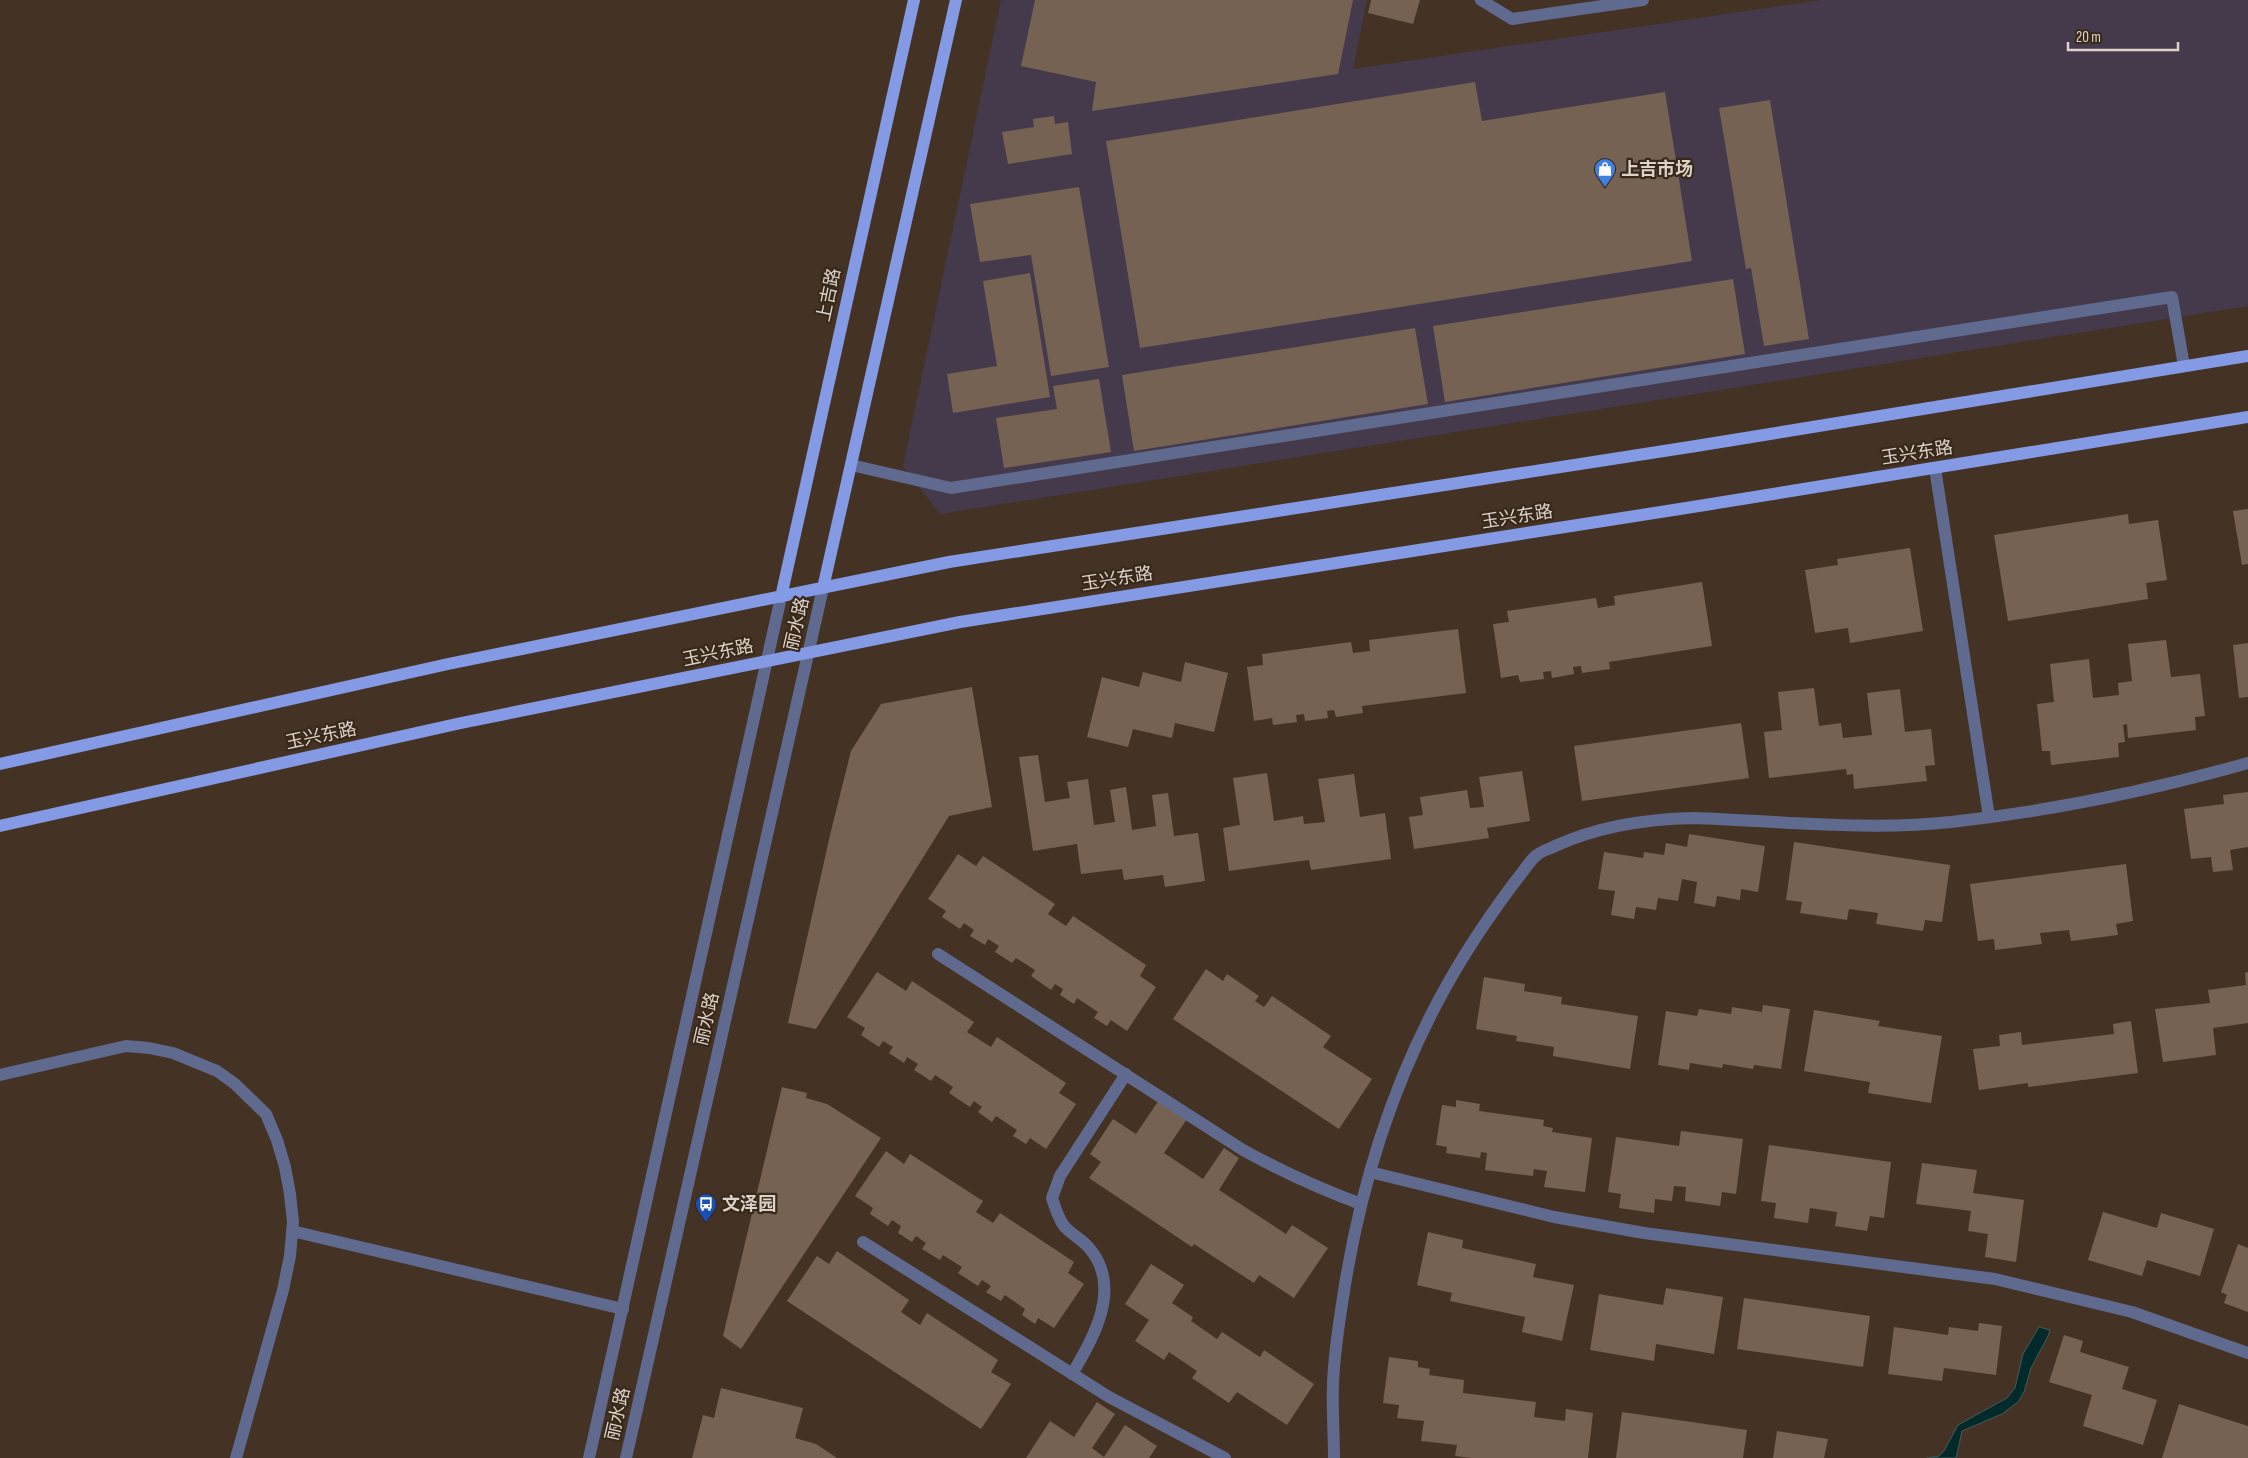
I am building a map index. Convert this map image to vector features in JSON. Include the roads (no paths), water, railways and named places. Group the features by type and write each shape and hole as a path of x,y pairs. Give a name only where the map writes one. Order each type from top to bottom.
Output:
{"main road":[{"name":"上吉路","path":"780,597 914,0"},
{"path":"823,588 956,0"},
{"path":"0,764 448,664 949,562 1696,446 2248,356"},
{"name":"玉兴东路","path":"0,826 461,723 960,622 2248,417"}],"street":[{"path":"1481,0 1512,19 1643,0"},
{"path":"850,465 951,488 2172,297 2184,366"},
{"path":"1935,468 1989,817"},
{"name":"丽水路","path":"626,1458 823,588"},
{"name":"丽水路","path":"590,1458 780,597"},
{"path":"1334,1458 1332,1384 1338,1324 1348,1264 1361,1204 1395,1095 1415,1047 1438,1000 1464,955 1498,903 1537,855 1570,839 1606,828 1664,818 1885,825 1951,822 1989,817 2137,790 2248,762"},
{"path":"938,954 1243,1150 1334,1194 1361,1204"},
{"path":"0,1074 126,1046 173,1053 217,1071 235,1084 266,1114 277,1140 290,1194 292,1231 290,1256 283,1290 236,1458"},
{"path":"1072,1374 1088,1347 1103,1306 1105,1282 1102,1270 1090,1249 1064,1226 1052,1198 1060,1176 1126,1074"},
{"path":"1370,1172 1590,1224 1995,1279 2132,1312 2248,1353"},
{"path":"292,1231 623,1309"},
{"path":"863,1242 1109,1397 1225,1458"}],"water":[{"path":"2039,1327 2050,1330 2031,1368 2024,1392 2018,1402 2002,1414 1962,1431 1956,1458 1927,1458 1939,1456 1944,1451 1958,1425 2007,1398 2015,1388 2023,1354"}],"place":[{"name":"上吉市场","path":"1605,188"},
{"name":"文泽园","path":"706,1223"}]}
